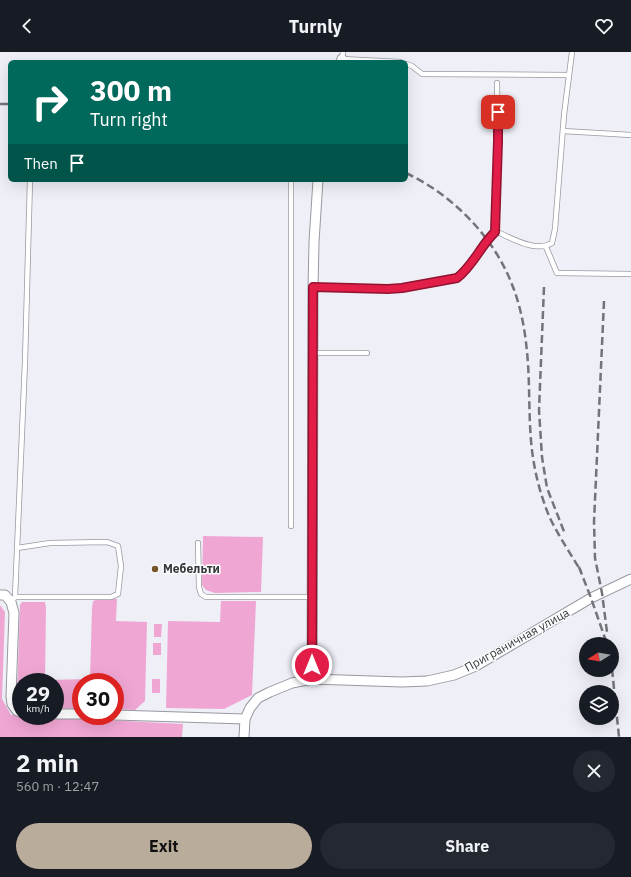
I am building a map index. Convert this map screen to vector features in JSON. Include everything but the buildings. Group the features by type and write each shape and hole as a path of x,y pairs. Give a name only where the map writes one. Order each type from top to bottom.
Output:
{"street":[{"path":"312,679 313,287 318,182"},
{"name":"Приграничная улица","path":"245,719 258,698 292,683 312,679 402,682 427,680 454,675 476,666 592,598 631,579"},
{"path":"0,595 5,595 13,600 12,704"},
{"path":"124,715 245,719 244,737"}],"lane":[{"path":"495,232 536,247 546,247 552,243 555,229 563,131 572,52"},
{"path":"342,58 371,60"},
{"path":"408,65 422,74 569,76"},
{"path":"313,287 402,288 457,278 463,274 487,240 495,232 498,83"},
{"path":"563,131 631,136"},
{"path":"17,548 50,543 107,542 118,546 121,566 118,594 111,597 13,600 17,548 25,362 30,182"},
{"path":"291,182 291,526"},
{"path":"546,247 557,273 631,274"},
{"path":"313,353 367,353"},
{"path":"198,544 199,587 201,594 206,597 312,597"}],"shaded area":[{"path":"203,536 263,537 261,592 215,593 206,590 202,585"},
{"path":"98,599 117,599 116,621 147,622 145,701 135,710 124,709 124,673 90,673 93,601"},
{"path":"221,601 256,601 252,695 224,709 166,708 168,621 220,622"},
{"path":"22,602 45,602 45,673 18,673 20,605"},
{"path":"0,605 5,612 2,699 12,715 12,725 64,725 64,718 72,718 72,725 124,725 124,721 183,724 182,737 0,737"},
{"path":"154,624 162,624 161,637 154,637"},
{"path":"153,643 161,643 161,655 153,655"},
{"path":"72,679 72,709 64,708 64,680"},
{"path":"152,679 160,679 160,693 152,693"}],"railway":[{"path":"0,104 8,104"},
{"path":"408,174 440,193 456,206 484,235 505,269 513,287 525,336 528,367 531,440 535,469 549,516 581,571"},
{"path":"544,287 539,410 542,457 547,488 565,534"},
{"path":"604,301 594,522 595,558 602,593 607,632"},
{"path":"579,567 605,637"},
{"path":"613,677 619,737"}],"place":[{"name":"Мебельти","path":"155,569"}],"route":[{"path":"312,665 313,287 402,288 457,278 463,274 487,240 495,232 498,112"}]}
